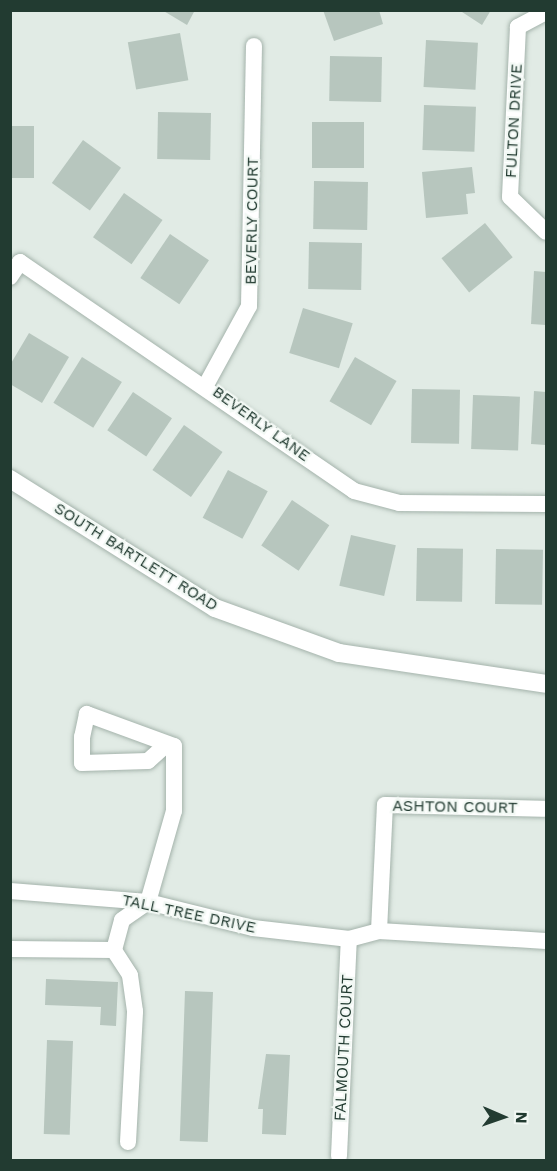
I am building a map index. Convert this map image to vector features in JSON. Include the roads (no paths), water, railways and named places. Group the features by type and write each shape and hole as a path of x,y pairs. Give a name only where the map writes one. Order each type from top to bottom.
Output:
{"main road":[{"name":"SOUTH BARTLETT ROAD","path":"10,479 215,608 339,653 546,684"}],"street":[{"name":"FULTON DRIVE","path":"546,12 518,27 510,197 546,232"},
{"name":"BEVERLY COURT","path":"206,384 249,306 254,46"},
{"name":"BEVERLY LANE","path":"10,277 20,262 206,384 354,490 399,503 546,504"},
{"path":"128,1142 135,1011 129,975 114,950 122,920 148,902 174,811 174,746 87,714 82,764 148,760 167,744"},
{"name":"ASHTON COURT","path":"379,931 385,805 544,809"},
{"name":"TALL TREE DRIVE","path":"10,891 148,902 254,928 349,939 379,931 546,941"},
{"name":"FALMOUTH COURT","path":"339,1156 349,939"},
{"path":"10,950 114,950"}]}
